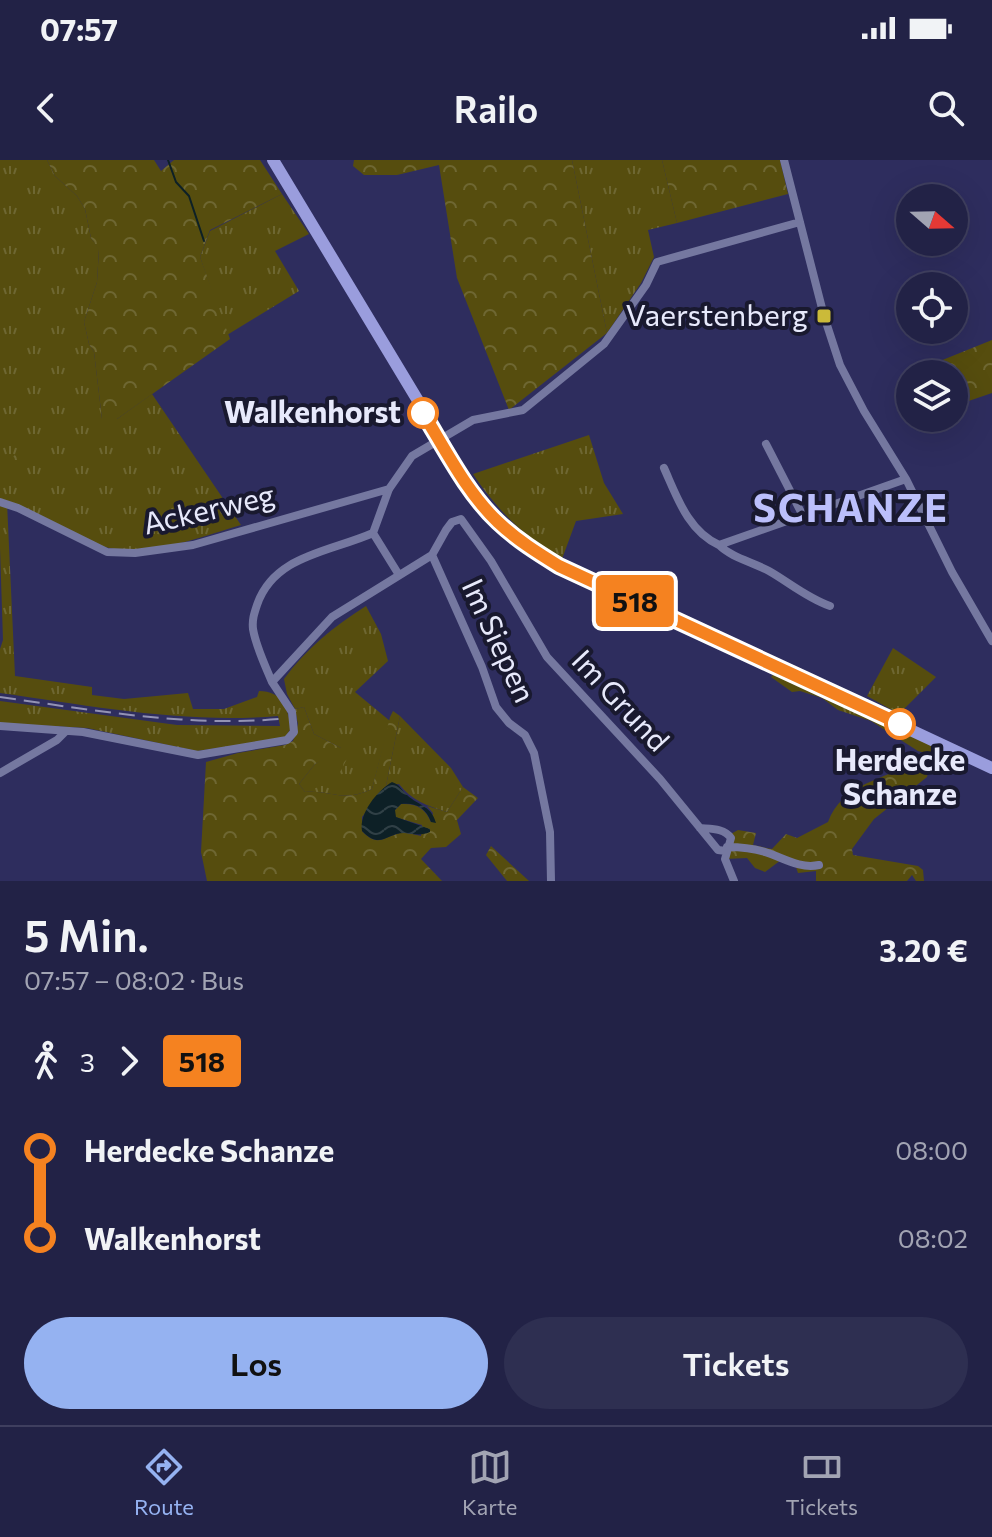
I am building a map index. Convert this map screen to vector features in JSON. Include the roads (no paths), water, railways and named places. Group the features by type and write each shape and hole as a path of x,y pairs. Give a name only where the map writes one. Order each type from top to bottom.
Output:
{"main road":[{"path":"273,160 440,441 496,521 559,566 992,768"}],"street":[{"path":"784,160 824,316 840,365 906,479 952,572 992,641"},
{"path":"373,533 389,489 412,456 473,420 523,410 595,352 614,332 646,285 657,262 800,222"},
{"path":"766,444 802,514"},
{"path":"664,468 700,534 726,552 771,572 812,600 830,606"},
{"path":"719,545 906,479"},
{"name":"Ackerweg","path":"0,502 107,552 135,553 193,545 389,489"},
{"name":"Im Grund","path":"432,555 452,522 461,519 491,561 547,657 577,693 660,779 700,828 718,850 727,849 731,842 727,832 700,828"},
{"path":"373,533 399,575"},
{"path":"0,726 98,734 198,755 282,741 292,735 294,720 288,703 272,682 257,645 252,619 261,592 269,579 293,561 373,533"},
{"path":"272,682 332,617 432,555"},
{"name":"Im Siepen","path":"432,555 471,649 482,667 496,707 509,723 525,735 534,753 550,832 551,881"},
{"path":"0,773 57,740 65,732"},
{"path":"734,881 727,868 727,849 744,847 802,865 819,865"}],"water":[{"path":"392,782 428,809 436,823 431,822 423,810 411,804 401,804 395,810 396,817 430,829 430,832 404,833 379,840 368,837 362,831 363,817 370,803"}],"waterway":[{"path":"168,160 176,182 189,196 204,241"}],"railway":[{"path":"0,697 174,719 279,719"}],"place":[{"name":"Vaerstenberg","path":"824,316"},
{"name":"Walkenhorst","path":"423,413"},
{"name":"Herdecke Schanze","path":"900,724"}],"district":[{"name":"SCHANZE","path":"851,509"}]}
